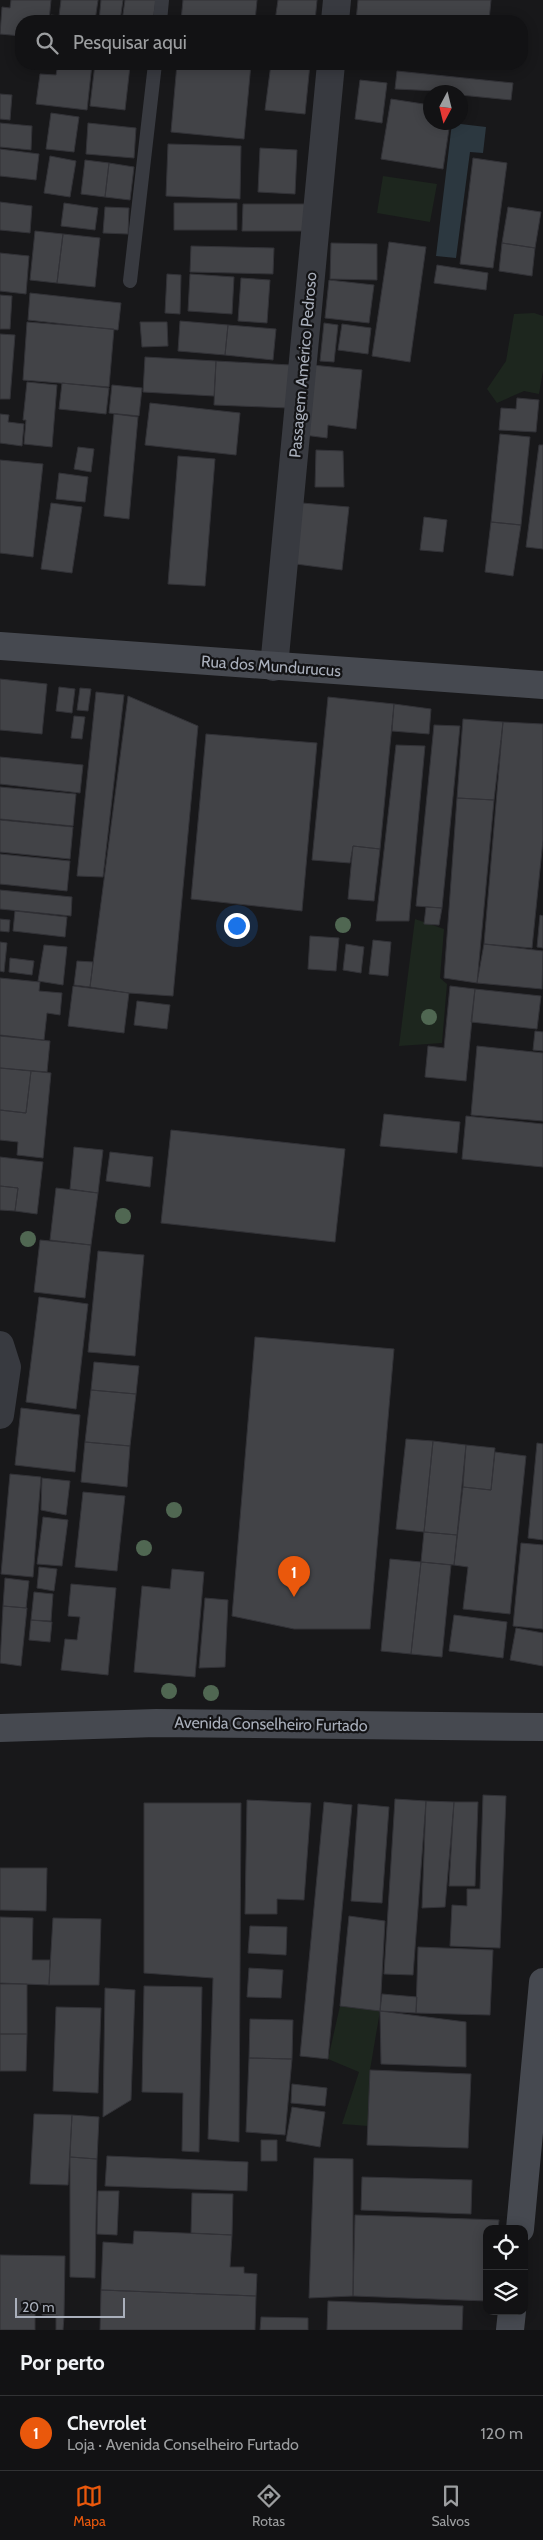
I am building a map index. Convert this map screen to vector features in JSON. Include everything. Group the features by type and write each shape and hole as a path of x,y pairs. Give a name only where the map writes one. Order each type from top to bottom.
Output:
{"street":[{"path":"336,15 337,0"},
{"name":"Passagem Américo Pedroso","path":"274,667 330,70"},
{"name":"Rua dos Mundurucus","path":"0,646 543,685"},
{"path":"0,1345 6,1367 0,1415"},
{"name":"Avenida Conselheiro Furtado","path":"0,1728 156,1723 543,1727"},
{"path":"520,2225 543,1982"},
{"path":"510,2330 512,2315"}],"lane":[{"path":"161,15 162,0"},
{"path":"130,281 154,70"}],"shaded area":[{"path":"468,125 486,127 483,153 470,152 456,258 436,256 451,130 468,130"},
{"path":"383,176 437,184 430,222 377,213"},
{"path":"534,313 543,316 543,371 539,394 524,391 497,403 487,389 506,361 514,314"},
{"path":"415,919 444,929 440,978 447,984 442,1043 399,1046"},
{"path":"340,2006 380,2011 370,2070 368,2126 342,2124 359,2072 328,2059"}],"building":[{"path":"11,0 51,0 50,15 15,15 15,35 0,34 2,7 10,8"},
{"path":"61,0 98,0 96,15 59,15"},
{"path":"101,0 123,0 121,15 100,15"},
{"path":"125,0 156,0 154,15 123,15"},
{"path":"183,0 257,0 256,15 182,15"},
{"path":"278,0 317,0 316,15 276,15"},
{"path":"358,0 491,0 490,15 357,15"},
{"path":"57,70 91,70 87,110 36,104 40,74 56,75"},
{"path":"94,70 130,70 125,110 90,106"},
{"path":"176,70 250,70 244,139 171,132"},
{"path":"270,70 309,70 305,114 265,110"},
{"path":"397,71 513,83 511,100 468,96 468,85 423,85 423,90 395,89"},
{"path":"360,80 387,83 382,123 355,119"},
{"path":"0,94 12,95 10,120 0,119"},
{"path":"391,99 423,104 423,130 449,130 443,169 381,159"},
{"path":"51,113 79,117 74,152 46,149"},
{"path":"0,123 32,126 31,150 0,147"},
{"path":"88,123 136,128 134,158 86,154"},
{"path":"168,144 241,146 240,199 166,196"},
{"path":"260,148 297,150 295,194 258,192"},
{"path":"0,149 39,154 36,180 0,176"},
{"path":"50,156 76,161 70,197 44,193"},
{"path":"473,158 507,163 493,268 460,264"},
{"path":"85,160 109,163 105,197 81,194"},
{"path":"109,163 134,167 130,200 105,197"},
{"path":"0,202 32,206 30,233 0,230"},
{"path":"64,203 98,208 95,230 61,226"},
{"path":"174,203 237,203 237,230 174,230"},
{"path":"243,204 306,204 305,231 242,231"},
{"path":"105,207 129,208 128,234 103,233"},
{"path":"508,207 541,212 535,248 502,243"},
{"path":"35,231 63,234 57,283 30,280"},
{"path":"63,234 100,238 95,287 57,283"},
{"path":"389,242 426,247 410,362 372,356"},
{"path":"331,243 377,244 377,280 330,279"},
{"path":"502,243 535,248 532,276 499,271"},
{"path":"191,246 274,248 273,274 190,272"},
{"path":"0,253 29,256 26,294 0,291"},
{"path":"437,265 488,273 486,290 434,283"},
{"path":"167,274 181,275 180,314 165,313"},
{"path":"190,274 234,277 232,314 188,311"},
{"path":"241,278 270,280 267,323 238,321"},
{"path":"329,280 374,285 369,323 325,318"},
{"path":"30,293 121,303 118,330 28,320"},
{"path":"0,295 12,296 10,329 0,329"},
{"path":"180,321 228,325 225,355 178,351"},
{"path":"27,322 114,329 109,387 23,380"},
{"path":"140,322 167,322 168,346 142,347"},
{"path":"324,323 338,325 334,362 320,361"},
{"path":"342,324 371,328 368,354 338,350"},
{"path":"228,325 276,329 273,360 225,355"},
{"path":"0,334 15,335 10,399 0,399"},
{"path":"145,357 216,361 214,396 143,392"},
{"path":"216,361 291,365 289,408 214,405"},
{"path":"312,365 362,370 356,429 328,425 327,438 304,435"},
{"path":"27,382 57,385 52,447 24,444 26,420 23,420"},
{"path":"62,383 109,388 106,414 59,409"},
{"path":"112,385 142,388 139,416 109,413"},
{"path":"517,398 539,400 536,432 499,430 501,408 516,409"},
{"path":"150,403 240,413 236,455 145,445"},
{"path":"0,414 9,415 8,422 24,424 22,446 0,443"},
{"path":"114,414 138,417 129,519 104,516"},
{"path":"500,434 530,437 521,525 491,522"},
{"path":"539,445 543,445 543,549 526,547"},
{"path":"78,447 94,449 91,472 74,469"},
{"path":"316,450 343,451 344,487 315,487"},
{"path":"178,456 215,459 205,586 168,584"},
{"path":"0,460 43,464 33,557 0,553"},
{"path":"59,473 88,477 85,502 56,499"},
{"path":"51,503 82,507 72,573 41,569"},
{"path":"302,503 349,507 342,570 296,564"},
{"path":"424,517 447,520 443,552 420,550"},
{"path":"491,522 521,525 513,576 485,572"},
{"path":"0,679 47,684 42,734 0,730"},
{"path":"59,687 75,689 72,713 56,711"},
{"path":"80,688 91,689 88,711 77,710"},
{"path":"96,692 124,695 103,877 77,876"},
{"path":"128,696 198,726 173,996 129,993 90,987"},
{"path":"328,697 394,704 380,849 353,846 350,863 312,860"},
{"path":"394,704 431,709 429,734 392,731"},
{"path":"74,716 85,717 82,739 71,738"},
{"path":"463,719 503,722 494,800 457,798"},
{"path":"503,722 543,724 543,840 532,948 484,944"},
{"path":"434,725 460,726 442,908 416,906"},
{"path":"206,734 317,743 302,911 191,899"},
{"path":"396,745 425,746 409,921 376,921"},
{"path":"0,757 83,765 80,793 0,784"},
{"path":"0,787 76,794 73,826 0,819"},
{"path":"457,798 494,800 477,983 444,978"},
{"path":"0,820 73,827 70,859 0,852"},
{"path":"353,846 380,849 374,901 348,899"},
{"path":"0,854 70,861 67,891 0,884"},
{"path":"0,890 72,897 71,916 0,909"},
{"path":"426,907 442,908 439,925 424,924"},
{"path":"15,911 67,917 65,937 13,931"},
{"path":"540,915 543,916 543,948 537,947"},
{"path":"0,919 10,920 9,932 0,931"},
{"path":"310,936 339,938 336,971 308,969"},
{"path":"373,940 391,942 388,976 369,974"},
{"path":"0,942 7,943 4,972 0,971"},
{"path":"346,944 364,947 361,973 343,970"},
{"path":"484,944 543,951 542,989 477,983"},
{"path":"44,945 67,947 63,985 38,981"},
{"path":"10,958 34,961 32,975 9,972"},
{"path":"77,961 93,962 90,987 74,985"},
{"path":"0,978 40,982 39,991 62,993 60,1015 47,1013 44,1040 0,1035"},
{"path":"73,986 129,993 124,1033 68,1026"},
{"path":"450,986 475,989 466,1081 425,1077 428,1046 444,1048"},
{"path":"475,989 541,996 537,1029 471,1022"},
{"path":"137,1001 170,1005 167,1029 134,1025"},
{"path":"535,1031 543,1032 543,1051 533,1050"},
{"path":"0,1036 50,1041 47,1072 0,1068"},
{"path":"477,1046 543,1053 543,1121 471,1115"},
{"path":"0,1068 31,1071 26,1113 0,1110"},
{"path":"31,1071 51,1073 43,1158 17,1155 18,1142 0,1140 0,1110 26,1113"},
{"path":"384,1114 460,1122 457,1153 380,1146"},
{"path":"466,1116 543,1124 543,1167 462,1159"},
{"path":"171,1130 345,1149 335,1242 161,1223"},
{"path":"74,1147 103,1150 98,1193 70,1189"},
{"path":"110,1152 153,1157 150,1187 106,1181"},
{"path":"0,1157 43,1162 37,1214 15,1211 18,1188 0,1186"},
{"path":"0,1186 18,1188 15,1211 0,1210"},
{"path":"56,1188 98,1193 91,1245 50,1240"},
{"path":"40,1240 91,1245 85,1298 34,1292"},
{"path":"98,1251 144,1255 135,1356 88,1352"},
{"path":"39,1297 88,1304 76,1409 26,1402"},
{"path":"255,1337 394,1349 370,1629 294,1629 232,1616"},
{"path":"94,1362 139,1366 136,1394 91,1390"},
{"path":"91,1390 136,1394 130,1446 85,1442"},
{"path":"21,1408 80,1415 75,1472 15,1465"},
{"path":"406,1439 433,1441 424,1532 396,1529"},
{"path":"433,1441 466,1445 457,1535 424,1532"},
{"path":"85,1442 130,1446 127,1487 81,1482"},
{"path":"537,1443 543,1444 543,1540 528,1538"},
{"path":"466,1445 495,1448 491,1490 463,1487"},
{"path":"495,1452 526,1456 510,1614 463,1609 468,1567 454,1565 463,1487 491,1490"},
{"path":"10,1474 41,1477 33,1577 1,1574"},
{"path":"42,1478 70,1481 66,1515 41,1510"},
{"path":"83,1492 125,1496 117,1571 75,1567"},
{"path":"43,1517 68,1520 62,1566 37,1564"},
{"path":"424,1532 457,1535 454,1565 421,1562"},
{"path":"521,1543 543,1545 543,1629 513,1626"},
{"path":"390,1559 421,1562 411,1654 381,1651"},
{"path":"421,1562 451,1565 442,1657 411,1654"},
{"path":"39,1567 57,1569 54,1591 37,1588"},
{"path":"172,1569 204,1572 195,1677 134,1672 142,1586 170,1589"},
{"path":"5,1578 29,1581 26,1608 3,1606"},
{"path":"71,1584 116,1588 108,1675 61,1670 65,1639 77,1640 80,1617 68,1616"},
{"path":"34,1592 53,1594 51,1621 31,1620"},
{"path":"205,1598 228,1600 225,1667 199,1668"},
{"path":"3,1606 27,1608 21,1666 0,1663"},
{"path":"454,1615 507,1622 503,1658 449,1651"},
{"path":"31,1620 52,1622 50,1642 29,1640"},
{"path":"516,1628 543,1633 543,1666 510,1660"},
{"path":"483,1795 506,1796 500,1948 450,1946 452,1905 467,1906 467,1889 480,1889"},
{"path":"395,1799 426,1801 413,1975 384,1974"},
{"path":"247,1800 311,1803 304,1900 277,1899 277,1914 245,1914"},
{"path":"426,1801 454,1802 445,1907 422,1908"},
{"path":"324,1802 352,1805 328,2059 300,2056"},
{"path":"454,1802 478,1802 475,1886 449,1886"},
{"path":"144,1803 241,1803 239,2142 208,2139 213,1978 144,1973"},
{"path":"358,1804 389,1807 382,1903 351,1901"},
{"path":"0,1868 47,1868 46,1911 0,1910"},
{"path":"349,1916 385,1921 380,2011 340,2006"},
{"path":"0,1917 33,1918 32,1960 50,1960 49,1985 0,1983"},
{"path":"53,1918 101,1919 99,1985 49,1985"},
{"path":"250,1926 287,1927 286,1955 248,1953"},
{"path":"418,1947 493,1950 490,2015 416,2013"},
{"path":"249,1968 283,1970 281,1998 247,1997"},
{"path":"0,1984 27,1984 27,2034 0,2034"},
{"path":"144,1986 202,1987 199,2152 182,2151 183,2093 142,2092"},
{"path":"105,1988 135,1990 131,2100 103,2117"},
{"path":"382,1994 417,1997 416,2013 380,2011"},
{"path":"56,2007 101,2008 98,2093 53,2091"},
{"path":"380,2011 466,2022 466,2067 381,2064"},
{"path":"250,2019 293,2020 292,2059 249,2058"},
{"path":"0,2034 27,2034 26,2071 0,2071"},
{"path":"249,2058 292,2059 285,2135 246,2132"},
{"path":"370,2070 471,2074 468,2148 367,2145"},
{"path":"292,2084 327,2088 325,2106 291,2103"},
{"path":"292,2107 325,2112 320,2147 286,2141"},
{"path":"34,2114 72,2115 68,2185 30,2184"},
{"path":"72,2115 99,2117 97,2159 70,2157"},
{"path":"261,2140 277,2140 277,2161 261,2161"},
{"path":"107,2156 248,2162 247,2191 105,2186"},
{"path":"70,2157 97,2159 95,2278 70,2277"},
{"path":"314,2158 353,2159 353,2296 309,2298"},
{"path":"362,2177 472,2180 471,2214 361,2210"},
{"path":"98,2191 119,2191 117,2235 97,2234"},
{"path":"192,2193 233,2194 232,2235 191,2233"},
{"path":"355,2215 499,2220 498,2225 483,2225 483,2301 353,2296"},
{"path":"134,2231 232,2235 230,2267 244,2267 244,2273 257,2274 256,2296 101,2290 103,2242 133,2244"},
{"path":"0,2255 65,2256 64,2317 42,2315 43,2305 35,2305 35,2330 0,2330"},
{"path":"101,2290 256,2296 255,2330 100,2330"},
{"path":"328,2301 463,2306 462,2330 327,2330"},
{"path":"56,2316 64,2317 63,2330 56,2330"},
{"path":"261,2317 308,2318 308,2330 260,2330"}],"place":[{"name":"Chevrolet","path":"294,1597"}]}
